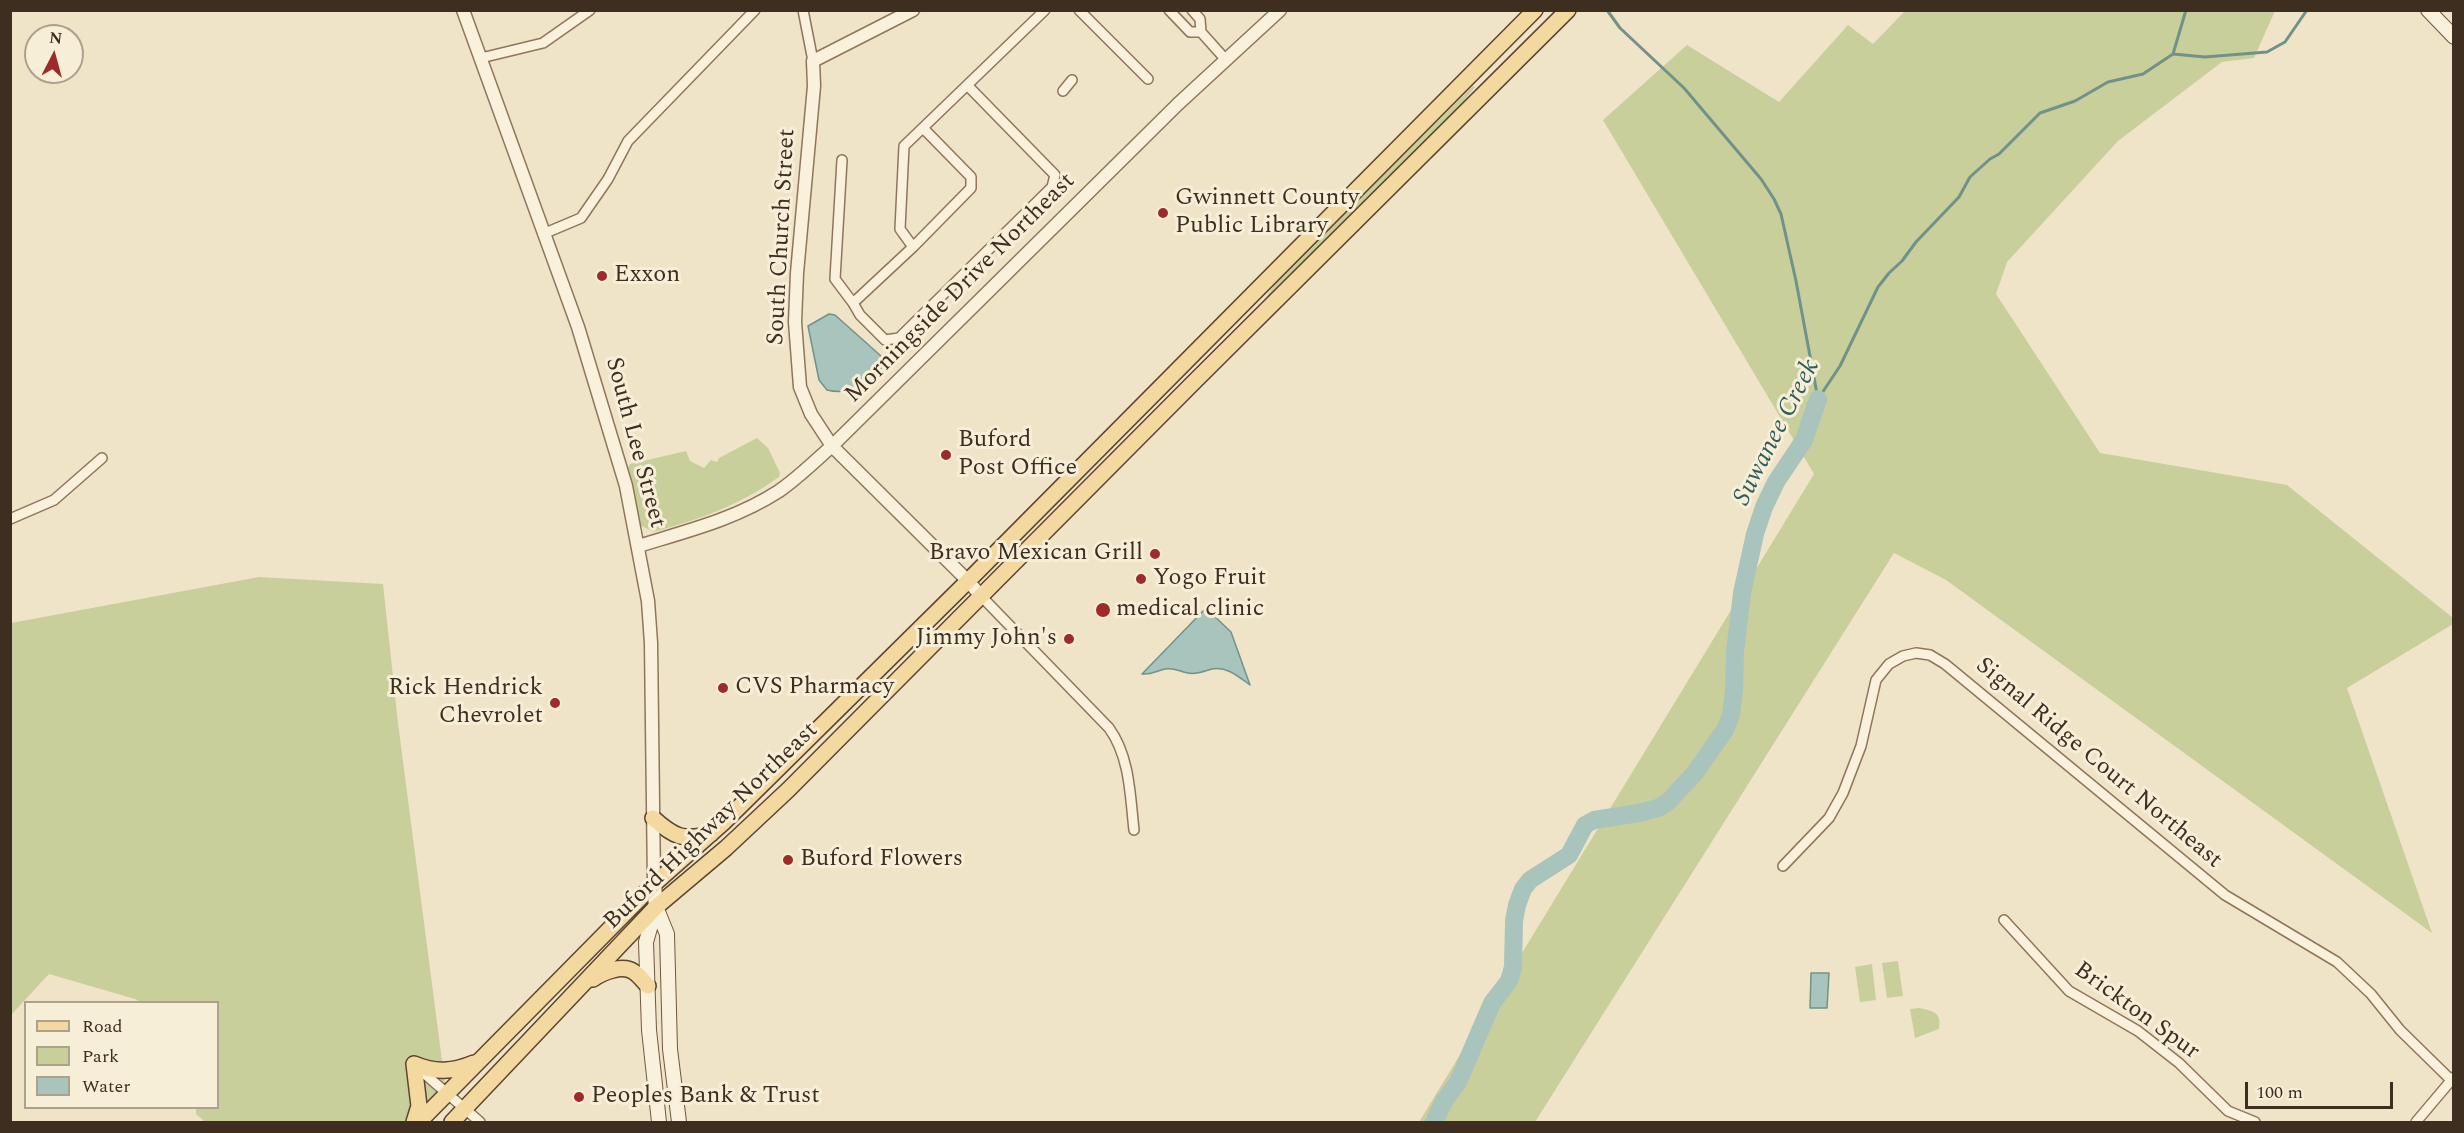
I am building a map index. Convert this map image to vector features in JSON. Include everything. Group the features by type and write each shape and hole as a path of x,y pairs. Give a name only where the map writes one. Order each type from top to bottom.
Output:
{"main road":[{"name":"Buford Highway Northeast","path":"419,1122 654,884 723,823 968,581 1535,10"},
{"name":"Buford Highway Northeast","path":"452,1122 656,907 726,848 786,792 1568,10"},
{"path":"2428,10 2454,37"},
{"path":"653,818 670,834 682,838 711,834"},
{"name":"South Lee Street","path":"654,884 656,907 668,934 670,1049 679,1122"},
{"name":"South Lee Street","path":"656,907 646,942 650,1030 659,1122"},
{"path":"576,992 601,974 621,969 634,971 648,987"},
{"path":"414,1064 429,1071 439,1071 460,1069 480,1060"},
{"path":"414,1064 419,1106 414,1122"}],"street":[{"name":"South Lee Street","path":"463,10 596,382 623,477 648,601 651,643 654,884"},
{"path":"481,58 543,43 590,10"},
{"path":"543,234 581,218 608,179 628,141 755,10"},
{"name":"South Church Street","path":"803,10 813,61 814,86 797,273 796,355 800,387 811,414 832,446 981,596"},
{"path":"813,61 913,10"},
{"path":"913,248 900,229 904,146 1045,10"},
{"path":"1079,10 1148,79"},
{"path":"1169,10 1190,32 1201,32"},
{"path":"1192,10 1200,19 1201,32 1227,60"},
{"name":"Morningside Drive Northeast","path":"638,546 714,523 741,512 779,491 832,446 1095,185 1280,10"},
{"path":"1063,91 1072,80"},
{"path":"842,160 836,279 860,315 885,340 899,338 1052,187 1055,175 968,86"},
{"path":"853,303 913,248 971,188 971,177 923,128"},
{"path":"10,519 54,500 102,458"},
{"path":"981,596 1109,728 1118,741 1125,761 1134,830"},
{"name":"Signal Ridge Court Northeast","path":"1783,866 1829,818 1843,793 1861,746 1876,680 1889,664 1903,656 1917,653 1930,656 1963,678 2225,895 2337,962 2371,994 2400,1030 2452,1078"},
{"name":"Brickton Spur","path":"2004,920 2069,991 2138,1031 2179,1063 2228,1111 2255,1122"},
{"path":"414,1064 480,1122"},
{"path":"2416,1122 2452,1078"}],"green space":[{"path":"1905,11 2275,11 2254,58 2222,62 2118,141 2007,262 1996,294 2100,453 2287,485 2453,618 2453,624 2347,688 2432,933 1946,580 1894,553 1535,1122 1419,1122 1814,474 1603,120 1687,45 1779,102 1848,25 1873,44"},
{"path":"1473,86 1475,87 1455,112 1266,301 1264,300 1280,277"},
{"path":"757,438 768,448 780,473 779,477 734,504 703,517 653,532 640,525 627,469 630,464 686,451 690,461 704,468 711,460 717,462 719,458"},
{"path":"259,577 383,584 398,723 447,1099 423,1122 205,1122 196,1114 196,1109 219,1109 219,1001 138,1001 49,974 11,1015 11,623"},
{"path":"1898,961 1903,996 1887,998 1882,963"},
{"path":"1872,964 1876,1000 1860,1002 1855,967"},
{"path":"1919,1008 1935,1013 1940,1023 1939,1029 1915,1038 1910,1009"}],"water":[{"path":"829,314 835,315 881,356 886,364 853,389 837,392 827,390 819,380 808,326"},
{"path":"1206,608 1231,632 1250,685 1232,673 1217,668 1194,674 1168,669 1142,674"},
{"path":"1811,973 1829,973 1827,1008 1810,1008"}],"waterway":[{"path":"1607,10 1620,28 1684,88 1761,179 1774,199 1781,214 1796,281 1818,399"},
{"path":"2173,54 2186,10"},
{"name":"Suwanee Creek","path":"1818,399 1840,366 1878,287 1916,242 1959,197 1970,177 1999,154 2040,113 2075,101 2108,82 2143,74 2173,54 2205,57 2267,52 2285,42 2307,10"},
{"name":"Suwanee Creek","path":"1434,1122 1444,1101 1458,1082 1492,1003 1509,981 1513,967 1514,921 1523,889 1530,880 1569,855 1585,825 1594,820 1658,808 1668,802 1694,774 1725,730 1731,715 1742,593 1755,534 1776,482 1804,440 1818,399"}],"place":[{"name":"Gwinnett County Public Library","path":"1163,213"},
{"name":"Exxon","path":"602,276"},
{"name":"Buford Post Office","path":"946,455"},
{"name":"Bravo Mexican Grill","path":"1155,554"},
{"name":"Yogo Fruit","path":"1141,579"},
{"name":"medical clinic","path":"1103,610"},
{"name":"Jimmy John's","path":"1069,639"},
{"name":"CVS Pharmacy","path":"723,688"},
{"name":"Rick Hendrick Chevrolet","path":"555,703"},
{"name":"Buford Flowers","path":"788,860"},
{"name":"Peoples Bank & Trust","path":"579,1097"}]}
